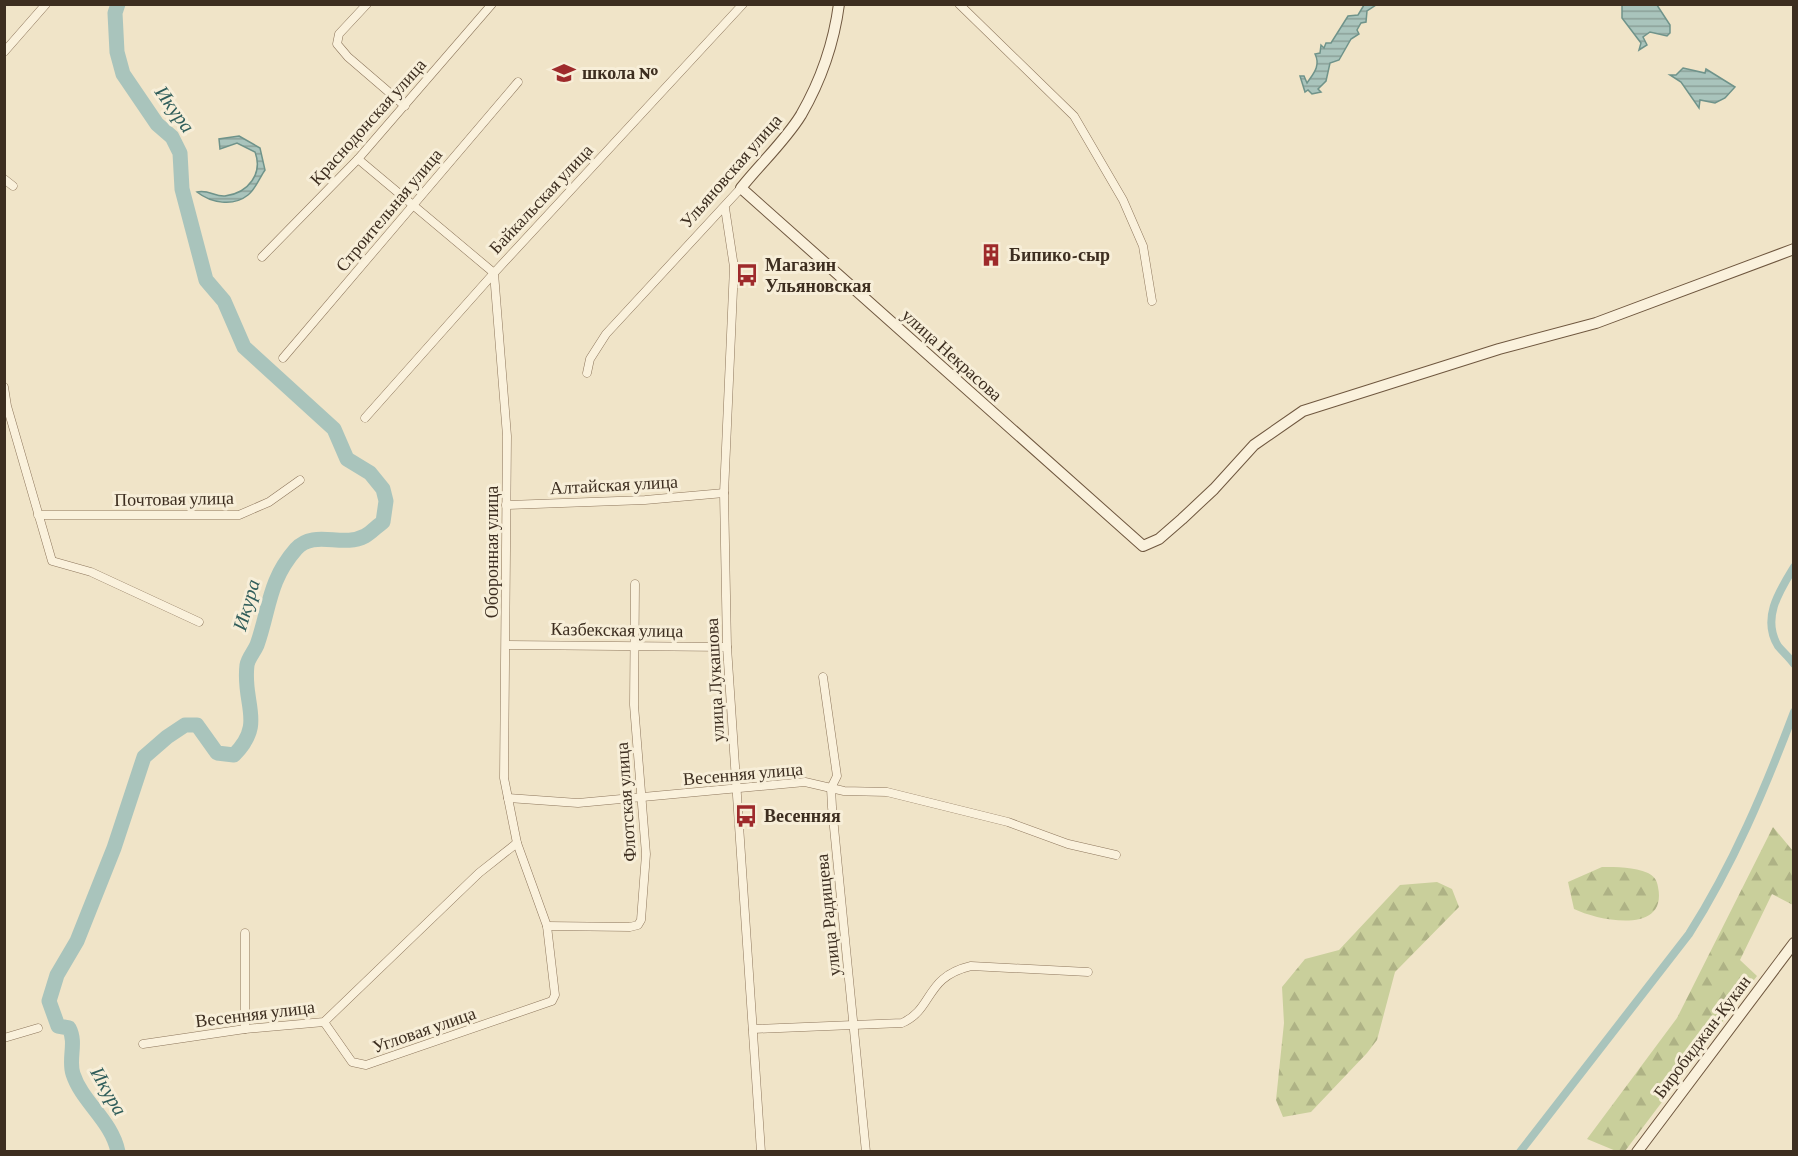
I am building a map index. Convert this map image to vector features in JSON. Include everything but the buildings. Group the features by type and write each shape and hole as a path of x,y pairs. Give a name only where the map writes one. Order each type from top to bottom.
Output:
{"street":[{"path":"4,52 46,4"},
{"path":"367,4 339,34 337,44 348,57 405,106"},
{"name":"Краснодонская улица","path":"262,257 358,159 492,4"},
{"name":"Байкальская улица","path":"365,418 494,273 743,4"},
{"name":"Ульяновская улица","path":"587,373 590,359 606,334 725,208 800,116 819,75 836,26 839,4"},
{"path":"959,4 1074,116 1101,158 1143,246 1152,301"},
{"name":"Строительная улица","path":"283,358 518,82"},
{"path":"358,159 494,273"},
{"path":"4,179 12,186"},
{"name":"улица Некрасова","path":"741,188 1143,546 1159,539 1182,519 1214,489 1254,445 1303,411 1499,349 1596,322 1794,249"},
{"name":"улица Лукашова","path":"725,208 734,267 724,493 727,646 761,1152"},
{"name":"Оборонная улица","path":"494,273 507,436 507,645 504,778 517,843 547,926 555,995 552,1001"},
{"path":"4,387 52,561 91,572 199,622"},
{"name":"Почтовая улица","path":"38,515 239,515 269,502 300,480"},
{"name":"Алтайская улица","path":"506,505 645,500 724,493"},
{"name":"Флотская улица","path":"547,926 638,925 643,911 646,854 634,705 635,584"},
{"name":"Казбекская улица","path":"507,645 727,646"},
{"name":"улица Радищева","path":"823,677 837,776 831,788 866,1152"},
{"name":"Весенняя улица","path":"508,798 578,803 805,782 831,788 886,792 1008,822 1068,844 1116,855"},
{"name":"Весенняя улица","path":"143,1044 245,1029 324,1022 479,873 517,843"},
{"path":"245,933 245,1029"},
{"name":"Биробиджан-Кукан","path":"1637,1152 1794,943"},
{"path":"753,1029 902,1023 911,1019 939,980 957,969 971,966 1088,972"},
{"name":"Угловая улица","path":"324,1022 352,1062 366,1065 552,1001"},
{"path":"4,1038 38,1028"}],"green space":[{"path":"1773,827 1793,851 1793,905 1772,894 1740,960 1757,976 1625,1151 1616,1151 1587,1139 1677,1018"},
{"path":"1602,867 1631,868 1652,875 1658,885 1658,902 1653,912 1629,921 1599,917 1574,909 1568,882"},
{"path":"1437,882 1452,889 1459,907 1395,972 1377,1040 1311,1112 1283,1117 1276,1100 1284,1023 1282,987 1305,959 1339,950 1400,885"}],"water":[{"path":"1364,5 1376,5 1367,11 1366,22 1361,23 1357,30 1359,34 1351,39 1339,60 1330,63 1326,81 1318,89 1321,92 1312,94 1308,90 1305,92 1300,76 1304,76 1307,83 1316,70 1315,54 1320,53 1321,45 1324,48 1326,43 1331,43 1348,16 1358,15"},
{"path":"1622,5 1657,5 1670,25 1670,33 1667,36 1650,32 1643,37 1647,45 1639,50 1641,43 1622,18"},
{"path":"1683,68 1705,73 1706,69 1735,87 1725,98 1715,103 1700,100 1699,108 1681,82 1670,75 1676,75"},
{"path":"239,136 260,148 265,170 253,190 242,199 229,202 215,201 197,192 225,196 241,191 252,181 257,167 255,152 237,143 220,149 219,139"}],"waterway":[{"name":"Икура","path":"118,4 115,13 117,52 123,74 157,124 172,137 180,153 182,189 206,280 224,301 244,347 334,429 347,459 370,473 383,489 386,501 383,522 367,535 356,539 320,539 303,543 280,572 257,645 248,662 246,679 251,713 249,733 244,744 234,755 217,753 197,725 185,725 144,757 114,848 77,941 57,975 49,1001 58,1026 69,1028 72,1045 71,1063 77,1084 110,1131 118,1152"},
{"path":"1794,567 1774,605 1771,625 1778,646 1794,664"},
{"path":"1520,1152 1689,934 1734,854 1772,769 1794,712"}],"place":[{"name":"школа №","path":"564,73"},
{"name":"Бипико-сыр","path":"991,255"},
{"name":"Магазин Ульяновская","path":"747,275"},
{"name":"Весенняя","path":"746,816"}]}
